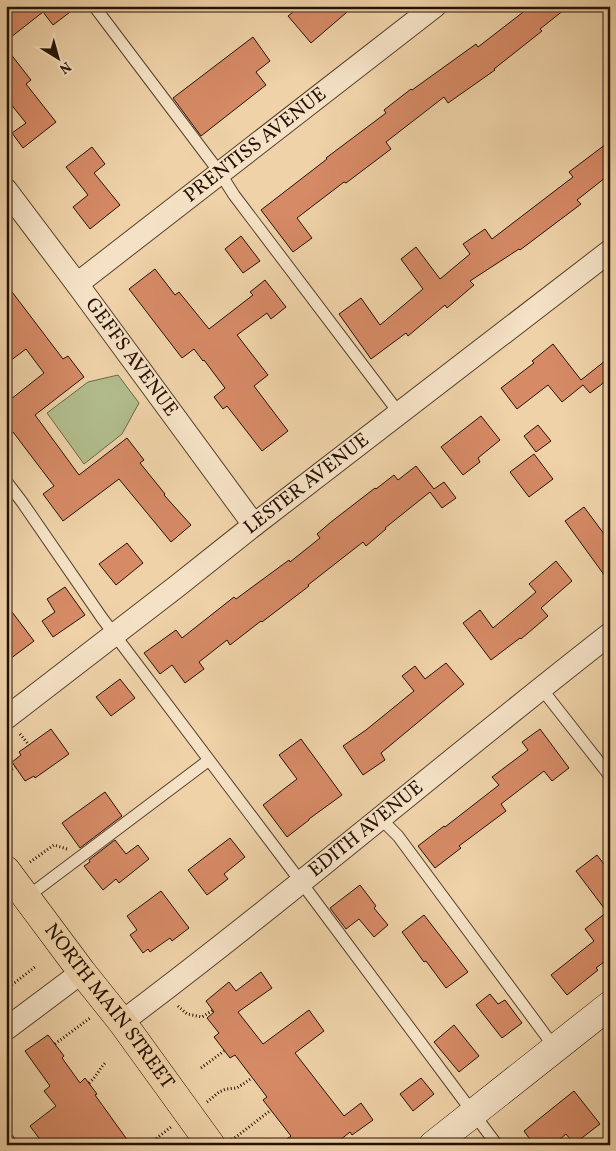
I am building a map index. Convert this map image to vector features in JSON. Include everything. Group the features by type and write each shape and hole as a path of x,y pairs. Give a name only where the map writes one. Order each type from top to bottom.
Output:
{"main road":[{"name":"NORTH MAIN STREET","path":"15,881 82,972 115,1013 211,1145"}],"street":[{"name":"PRENTISS AVENUE","path":"77,284 435,6"},
{"name":"GEFFS AVENUE","path":"6,190 254,525"},
{"name":"LESTER AVENUE","path":"6,718 610,251"},
{"name":"EDITH AVENUE","path":"115,1013 301,882 610,634"},
{"path":"6,1029 82,972"},
{"path":"433,1145 610,1005"}],"lane":[{"path":"94,6 399,413"},
{"path":"6,481 114,635 497,1145"},
{"path":"541,688 610,776"},
{"path":"15,881 209,760"},
{"path":"380,818 398,836 555,1048"},
{"path":"6,1137 12,1145"}],"path":[{"path":"6,773 15,767"},
{"path":"15,881 54,845 68,850 73,847"},
{"path":"9,987 35,967"},
{"path":"178,1006 187,1014 202,1016 213,1010"},
{"path":"55,1044 115,1013"},
{"path":"201,1068 224,1051"},
{"path":"89,1083 96,1078 101,1066 106,1062"},
{"path":"190,1115 219,1092 237,1088 252,1078"},
{"path":"226,1145 271,1110"}],"green space":[{"path":"118,375 139,403 122,434 84,464 47,413 88,382"}],"building":[{"path":"6,6 78,6 53,25 43,12 6,41"},
{"path":"301,6 354,6 311,43 288,16"},
{"path":"531,6 569,6 540,29 542,31 495,70 448,103 444,97 386,142 391,149 297,218 312,238 293,252 261,210 386,113 384,110 411,89 476,44 478,47"},
{"path":"253,37 270,61 256,72 266,85 201,136 173,98"},
{"path":"6,48 31,80 26,84 56,122 23,148 12,133 26,123 6,98"},
{"path":"610,141 610,174 577,200 581,204 520,250 470,281 474,285 447,308 445,305 408,336 406,333 371,359 339,314 361,298 380,325 423,289 401,259 416,247 440,279 470,254 463,244 485,229 492,239 573,177 569,172"},
{"path":"92,147 105,164 94,173 120,205 90,229 73,207 88,195 66,167"},
{"path":"241,236 260,261 243,273 225,249"},
{"path":"155,269 175,295 179,292 209,329 253,295 250,292 265,280 286,307 271,319 267,313 237,335 268,375 254,386 288,431 262,451 227,406 223,409 214,397 225,388 204,360 194,349 182,358 129,289"},
{"path":"6,284 63,359 68,356 84,377 35,415 79,475 127,438 144,460 140,463 164,495 191,525 171,542 119,479 63,521 43,494 54,486 13,432 6,437 6,403 44,373 26,349 6,364"},
{"path":"553,344 581,380 610,357 610,378 590,393 583,385 562,402 548,385 517,409 501,388 534,363 532,361"},
{"path":"481,416 500,440 478,458 480,462 463,475 441,447"},
{"path":"538,425 551,441 536,452 524,436"},
{"path":"534,454 553,479 529,497 510,472"},
{"path":"416,466 434,489 444,482 456,498 442,508 430,492 385,528 366,546 363,542 262,622 230,645 227,640 199,662 204,669 185,683 172,665 160,674 144,653 176,630 182,638 234,597 236,599 289,560 290,562 320,538 317,534 375,488 394,475 398,480"},
{"path":"584,507 610,542 610,583 565,521"},
{"path":"127,543 143,563 116,585 99,564"},
{"path":"556,561 572,581 541,608 548,616 521,639 491,660 463,623 480,610 493,628 536,592 529,584"},
{"path":"65,587 85,615 53,637 42,621 55,612 47,599"},
{"path":"6,604 34,641 6,662"},
{"path":"446,663 464,684 381,753 385,760 363,775 343,746 414,691 402,676 415,666 425,679"},
{"path":"120,679 135,698 111,716 96,697"},
{"path":"51,729 69,754 35,778 34,776 25,781 12,762 21,755 19,752"},
{"path":"540,729 569,768 552,781 544,771 501,804 506,811 459,846 461,848 435,868 418,846 499,785 492,777 528,750 522,742"},
{"path":"301,739 342,795 287,837 263,805 297,779 279,755"},
{"path":"105,792 122,816 80,848 62,823"},
{"path":"230,838 245,857 224,874 228,879 207,895 188,870"},
{"path":"115,840 126,854 138,845 149,859 119,883 116,879 103,890 84,866"},
{"path":"597,855 610,872 610,961 608,959 596,968 598,970 567,995 551,975 594,941 585,929 607,912 576,871"},
{"path":"360,885 376,906 374,908 388,925 374,937 359,919 346,929 330,908"},
{"path":"161,891 189,928 172,941 170,938 150,952 148,949 143,953 130,935 137,930 127,916"},
{"path":"424,915 468,972 446,988 402,932"},
{"path":"261,972 272,988 238,1012 263,1044 309,1010 324,1031 295,1053 344,1116 361,1103 373,1120 352,1135 350,1132 334,1145 279,1145 291,1136 263,1100 267,1097 235,1055 230,1058 214,1037 219,1033 207,1018 214,1012 206,1001 229,982 236,991"},
{"path":"490,994 498,1004 505,1000 522,1023 502,1038 476,1005"},
{"path":"454,1025 479,1056 459,1072 434,1042"},
{"path":"48,1035 64,1056 62,1058 80,1083 85,1078 131,1145 44,1145 30,1126 56,1106 44,1091 50,1086 25,1051"},
{"path":"421,1078 434,1094 413,1111 400,1094"},
{"path":"574,1091 600,1124 574,1144 566,1134 553,1145 534,1145 524,1131"}]}
